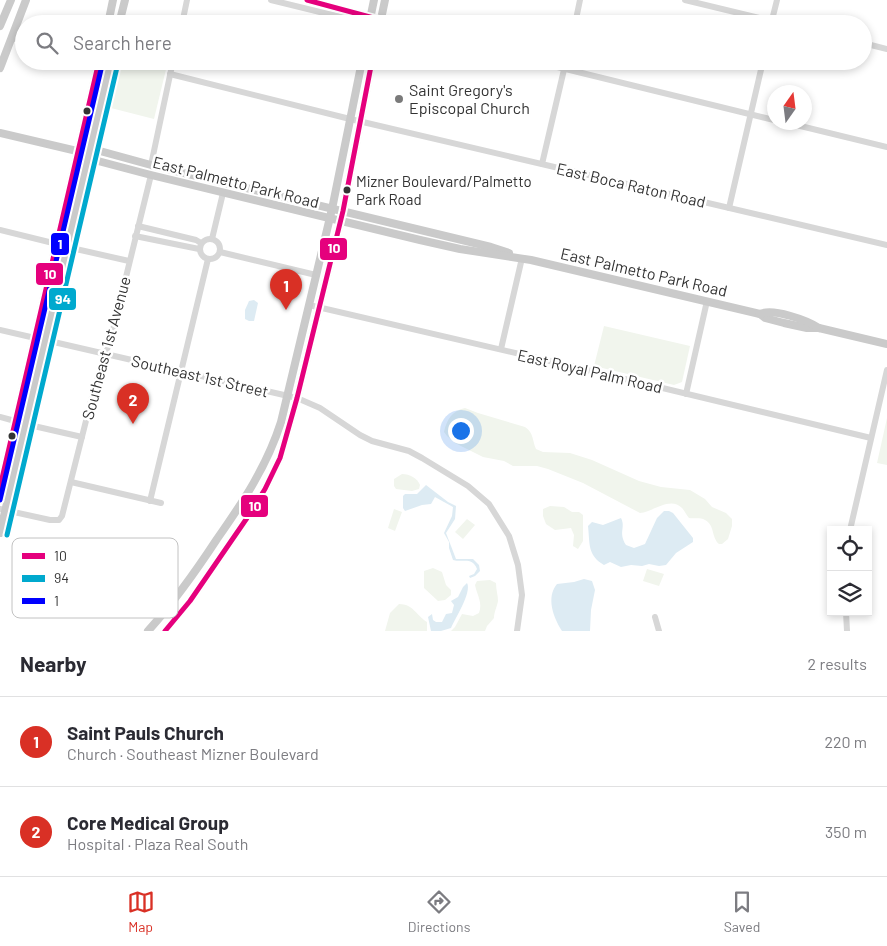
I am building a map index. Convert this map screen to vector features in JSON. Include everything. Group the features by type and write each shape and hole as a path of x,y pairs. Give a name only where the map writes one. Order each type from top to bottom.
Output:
{"main road":[{"path":"0,26 11,0"},
{"path":"20,15 26,0"},
{"path":"110,15 113,0"},
{"path":"121,15 124,0"},
{"path":"371,15 374,0"},
{"path":"382,15 385,0"},
{"path":"0,68 15,30"},
{"path":"0,487 97,70"},
{"path":"0,533 3,509 67,247 92,154 109,70"},
{"path":"178,596 250,492 274,444 330,219 360,70"},
{"path":"178,615 190,601 265,489 280,458 297,398 343,211 370,70"},
{"name":"East Palmetto Park Road","path":"0,133 92,154 100,151 491,247 522,258"},
{"name":"East Palmetto Park Road","path":"92,154 98,161 330,219 460,249 522,258 760,314 765,318 784,323 807,328 819,328 887,344"},
{"path":"39,319 41,332 45,340"},
{"path":"35,338 41,359"},
{"path":"148,631 160,618"},
{"path":"165,631 176,618"}],"street":[{"path":"184,15 187,0"},
{"path":"271,0 338,15"},
{"path":"307,0 350,15"},
{"path":"577,15 580,0"},
{"path":"685,0 744,15"},
{"path":"774,15 777,0"},
{"path":"872,45 887,48"},
{"path":"151,165 171,70"},
{"path":"542,164 564,70"},
{"path":"568,70 767,118"},
{"path":"729,208 761,70"},
{"name":"East Boca Raton Road","path":"170,74 350,119 887,245"},
{"path":"812,129 887,147"},
{"name":"Southeast 1st Avenue","path":"3,509 50,520 59,520 64,511 93,393 112,334 151,175"},
{"path":"212,239 223,193"},
{"path":"138,226 196,240 200,246 202,256 208,259 214,259 220,252 220,246 212,239"},
{"path":"0,230 57,244"},
{"path":"135,236 200,246"},
{"path":"200,246 206,240 212,239"},
{"path":"67,247 129,261"},
{"path":"220,252 316,275"},
{"path":"501,349 522,258"},
{"path":"150,501 208,259"},
{"path":"686,394 707,301"},
{"name":"East Royal Palm Road","path":"309,305 871,438"},
{"path":"0,330 35,338"},
{"name":"Southeast 1st Street","path":"45,340 297,398 320,408 372,441 409,451 468,486 489,504 509,536 518,565 522,595 517,631"},
{"path":"851,526 887,370"},
{"path":"0,417 15,421"},
{"path":"25,424 82,438"},
{"path":"71,482 161,503"},
{"path":"846,616 847,631"},
{"path":"655,617 659,631"}],"shaded area":[{"path":"114,70 166,70 154,119 107,107"},
{"path":"254,300 258,303 254,321 249,321 245,319 245,310 249,301"},
{"path":"604,326 690,346 682,382 674,385 594,366"},
{"path":"465,408 525,427 531,434 536,449 543,452 570,453 592,460 639,481 661,487 690,490 705,499 712,507 726,513 732,519 728,539 719,544 708,522 689,518 683,509 677,505 667,504 640,513 583,483 548,469 537,466 513,466 504,461 483,457 455,443 444,432 451,416"},
{"path":"887,418 887,465 877,463"},
{"path":"402,474 415,478 420,485 419,489 412,491 396,489 394,479"},
{"path":"426,485 456,506 455,519 446,533 456,559 473,559 479,565 480,571 475,576 470,578 469,576 474,574 477,569 473,563 470,561 453,560 449,542 444,533 452,516 453,507 435,497 431,504 405,511 403,508 403,496 405,494 417,494"},
{"path":"550,506 564,507 572,512 579,512 583,515 583,541 578,549 573,546 574,535 571,528 555,530 546,524 543,509"},
{"path":"394,509 402,512 395,531 388,528"},
{"path":"664,511 673,513 693,538 693,542 676,553 666,565 649,564 621,567 610,562 604,565 592,553 589,543 588,526 592,522 603,525 621,518 624,541 626,545 634,548 645,544 657,518"},
{"path":"467,519 475,525 463,539 455,532"},
{"path":"433,568 442,572 446,585 451,590 451,595 445,600 438,601 424,588 424,571"},
{"path":"647,569 664,574 659,586 643,581"},
{"path":"584,579 592,581 595,590 591,610 590,631 562,631 552,607 551,601 554,589 557,584"},
{"path":"490,580 496,583 498,601 494,618 485,631 451,631 462,614 473,616 479,613 480,602 475,585 477,581"},
{"path":"467,583 468,587 465,598 451,628 431,631 428,617 432,614 433,620 442,622 446,614 452,613 454,605 451,601 458,597"},
{"path":"399,604 408,606 427,622 427,631 385,631 390,613"}],"transit line":[{"name":"10","path":"307,0 362,15"},
{"name":"10","path":"0,487 97,70"},
{"name":"1","path":"0,500 101,70"},
{"name":"94","path":"7,535 116,70"},
{"name":"10","path":"178,615 247,518 265,489 280,458 297,398 343,211 370,70"},
{"name":"10","path":"165,631 176,618"}],"place":[{"name":"Saint Gregory's Episcopal Church","path":"399,99"},
{"name":"Mizner Boulevard/Palmetto Park Road","path":"347,190"},
{"name":"Saint Pauls Church","path":"286,310"},
{"name":"Core Medical Group","path":"133,424"}]}
